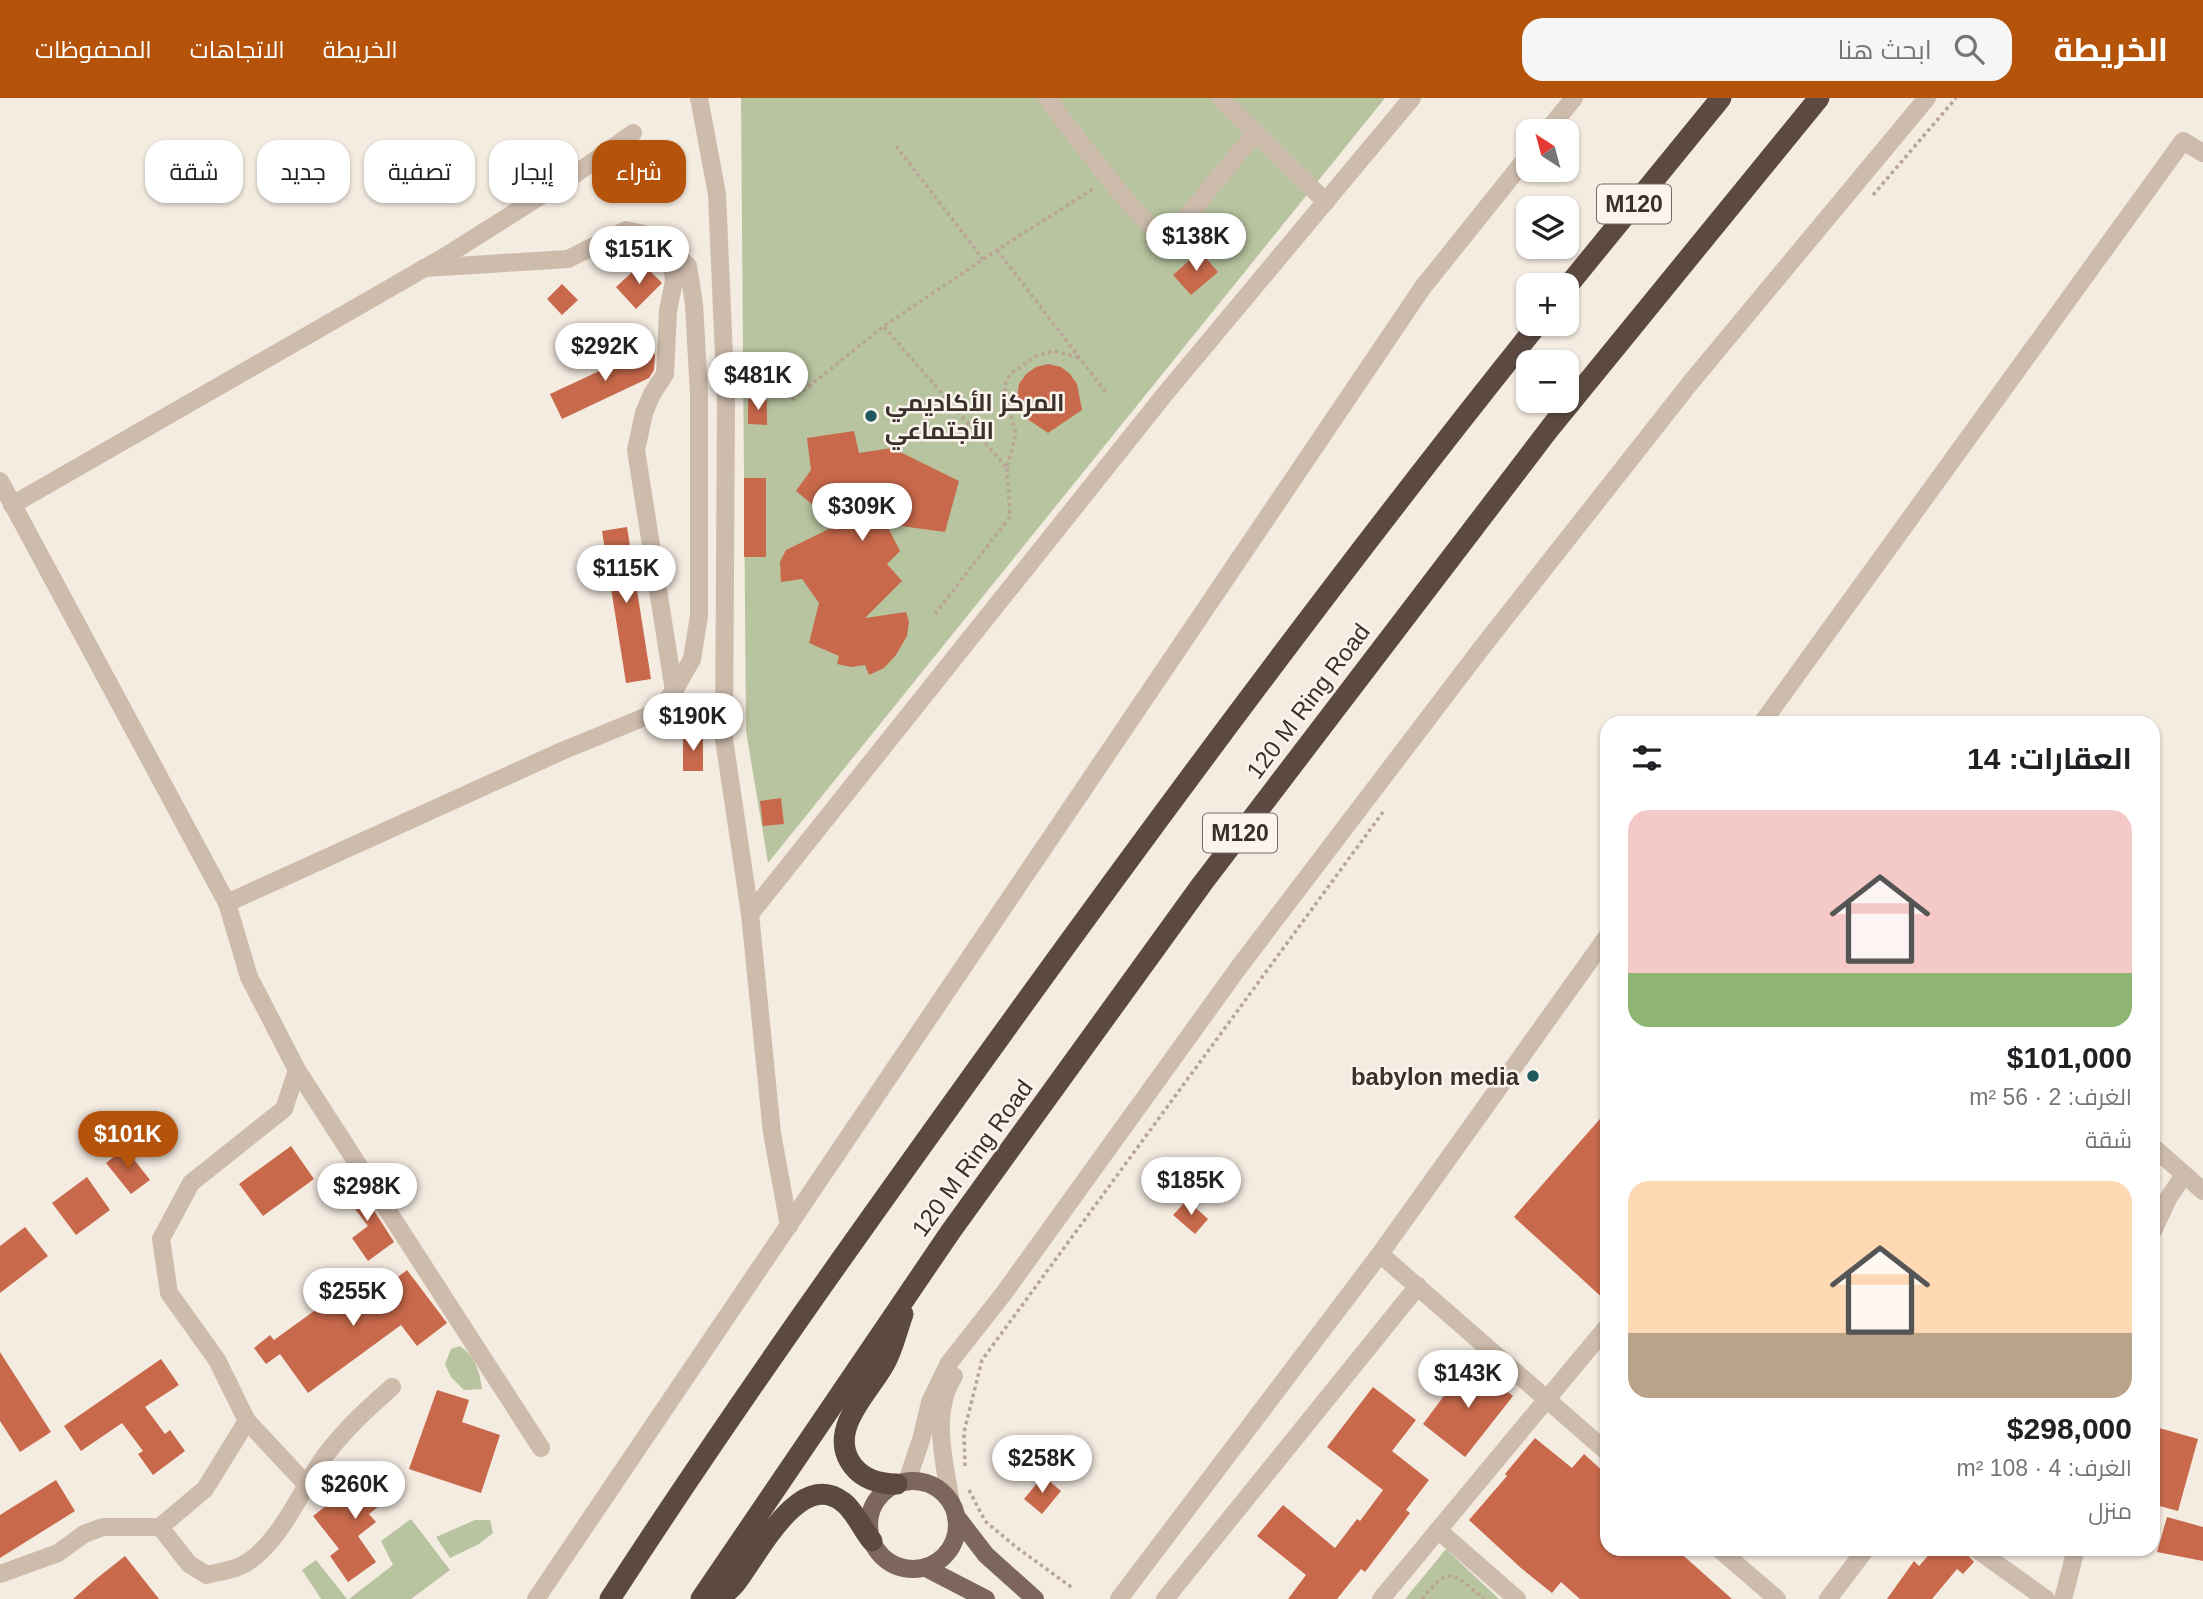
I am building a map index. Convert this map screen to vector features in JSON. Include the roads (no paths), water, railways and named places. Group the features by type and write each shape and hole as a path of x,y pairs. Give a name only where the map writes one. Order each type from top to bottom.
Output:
{"highway":[{"name":"M120","path":"1578,273 1721,98"},
{"name":"120 M Ring Road","path":"701,1599 913,1287 1202,884 1550,428 1819,98"},
{"name":"120 M Ring Road","path":"610,1599 760,1375 1118,874 1345,573 1529,336"},
{"path":"902,1483 874,1481 860,1473 846,1453 844,1437 848,1421 886,1363 913,1287"},
{"path":"719,1599 735,1584 785,1514 813,1496 834,1496 843,1502 872,1541"}],"main road":[{"path":"954,1510 957,1529 947,1553 926,1568 912,1570 888,1562 878,1553 872,1541 869,1527 877,1499 902,1483 933,1486 954,1510 986,1555 1035,1599"},
{"path":"926,1568 986,1599"}],"street":[{"path":"699,98 716,194 726,389 724,739 750,914 772,1133 789,1226"},
{"path":"1047,98 1110,178 1159,231 1168,231 1180,225 1255,133"},
{"path":"1220,98 1325,202"},
{"path":"750,914 1165,394 1412,98"},
{"path":"1557,119 1574,98"},
{"path":"902,1483 938,1382 965,1339 1004,1293 1240,967 1480,650 1691,382 1927,98"},
{"path":"12,505 424,268 577,173 633,133"},
{"path":"1767,716 2183,141 2203,153"},
{"path":"537,1599 1415,298 1516,171"},
{"path":"227,903 562,751 657,712 674,691 692,659 699,616 699,394 694,304 688,266 656,237 626,230 568,259 424,268"},
{"path":"671,251 674,281 668,311 665,374 648,403 636,450 674,691"},
{"path":"0,481 227,903 249,977 297,1070 541,1448"},
{"path":"1119,1599 1380,1254 1600,947"},
{"path":"297,1070 284,1108 191,1183 161,1239 169,1293 217,1360 247,1421 306,1484"},
{"path":"2160,1153 2203,1191"},
{"path":"2160,1195 2183,1175"},
{"path":"2160,1216 2183,1175"},
{"path":"1380,1254 1600,1446"},
{"path":"1164,1599 1418,1286"},
{"path":"954,1510 942,1441 941,1422 946,1393 950,1381 991,1321 1004,1293"},
{"path":"1381,1599 1600,1335"},
{"path":"160,1527 189,1564 206,1575 240,1567 266,1546 291,1514 306,1484 351,1423 393,1387"},
{"path":"0,1574 58,1553 83,1534 103,1527 160,1527 205,1489 247,1421"},
{"path":"1438,1530 1517,1599"},
{"path":"1727,1556 1777,1599"},
{"path":"1828,1599 1861,1556"},
{"path":"1986,1556 2046,1599"},
{"path":"2063,1599 2074,1556"}],"place":[{"name":"المركز الأكاديمي الأجتماعي","path":"871,416"},
{"name":"babylon media","path":"1533,1076"}]}
